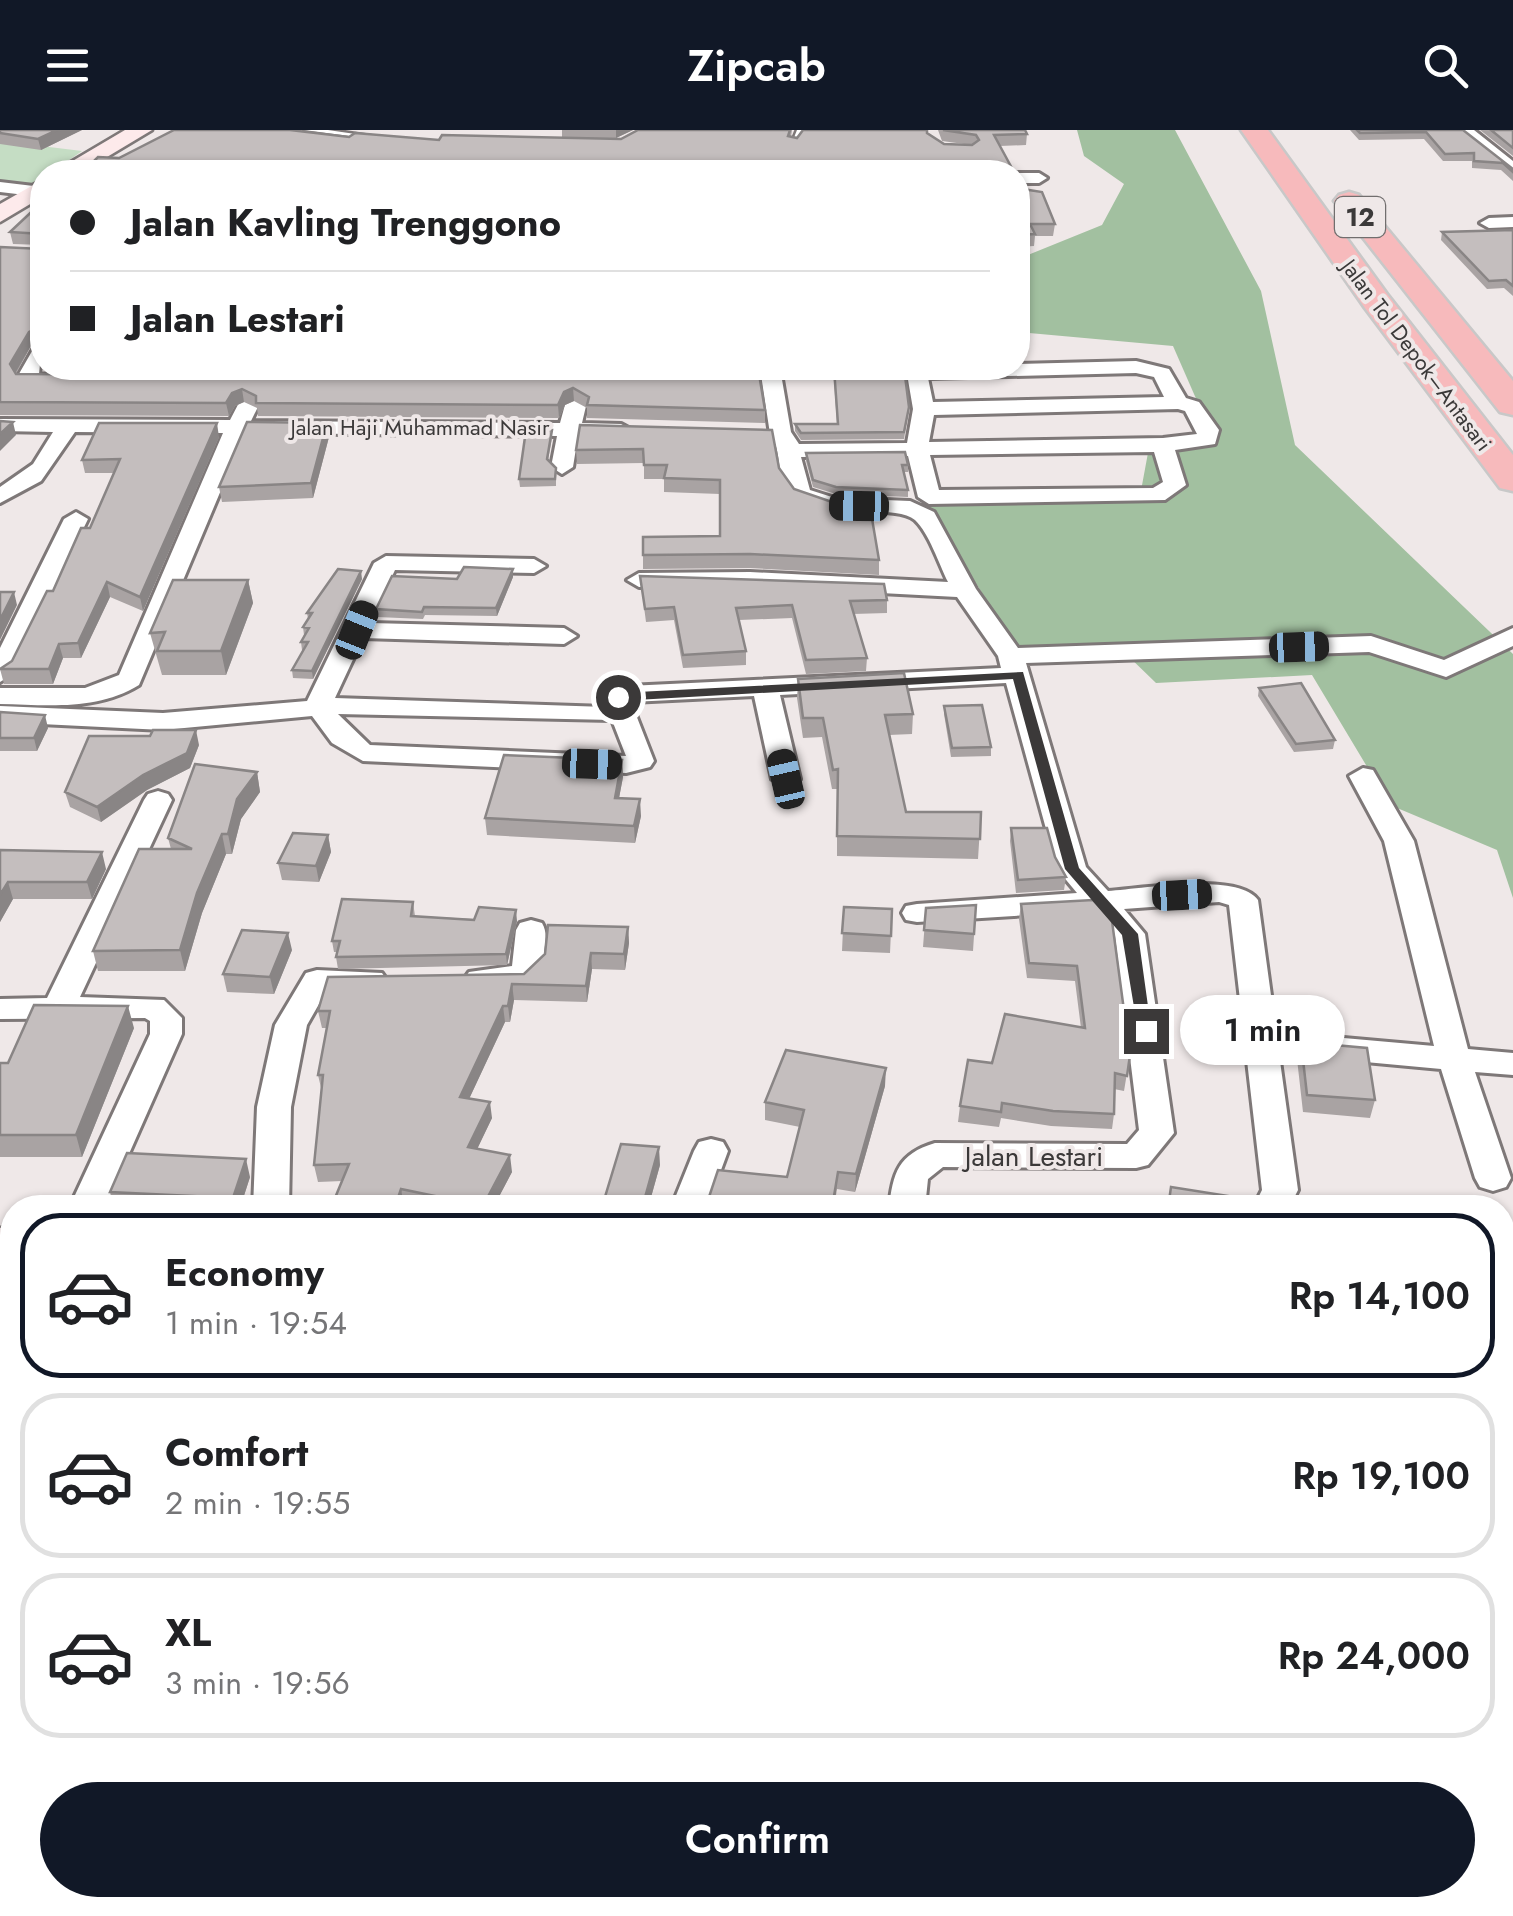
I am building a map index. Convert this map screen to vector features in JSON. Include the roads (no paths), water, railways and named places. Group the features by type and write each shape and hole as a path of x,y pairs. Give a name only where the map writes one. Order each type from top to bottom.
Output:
{"highway":[{"name":"Jalan Tol Depok–Antasari","path":"1254,130 1501,465 1513,492"},
{"name":"Jalan Tol Depok–Antasari","path":"1329,174 1427,302 1513,404"}],"main road":[{"path":"87,160 141,130"},
{"path":"0,215 30,196"}],"street":[{"path":"1464,130 1513,169"},
{"path":"1030,178 1039,178"},
{"path":"0,187 30,189"},
{"path":"1489,222 1513,222"},
{"path":"1030,368 1136,367 1162,372 1178,404"},
{"path":"58,380 89,381"},
{"path":"0,696 92,696 114,691 130,679 236,427 261,380"},
{"path":"562,467 578,380"},
{"path":"771,380 778,440 917,449 1163,444 1207,439 1208,430 1192,406 1178,404 924,408"},
{"path":"919,380 924,408 917,449 930,497 1157,495 1175,485 1163,444"},
{"name":"Jalan Haji Muhammad Nasir","path":"0,425 648,430"},
{"path":"0,496 28,483 42,471 67,426"},
{"name":"Jalan Lestari","path":"778,440 794,483 802,495 814,502 910,508 926,517 964,590 1015,665 1072,869 1130,934 1157,1134 1136,1156 935,1155 912,1174 909,1195"},
{"path":"0,674 76,519"},
{"path":"318,706 386,563 534,566"},
{"path":"639,580 750,579 964,590"},
{"path":"357,630 564,636"},
{"path":"318,706 342,737 363,753 626,765 640,762 640,751 618,697 1015,665 1371,644 1446,669 1513,636"},
{"path":"765,688 786,779"},
{"path":"0,714 34,718 214,720 318,706 602,714"},
{"path":"1363,776 1400,841 1454,1059 1493,1178"},
{"path":"58,1008 158,800"},
{"path":"917,913 1221,893 1243,900 1264,1042 1278,1195"},
{"path":"456,979 515,978 527,970 531,930"},
{"path":"271,1195 274,1107 291,1026 317,980 396,979"},
{"path":"0,1009 153,1007 166,1018 166,1034 93,1195"},
{"path":"1264,1042 1513,1064"},
{"path":"694,1195 712,1152"}],"lane":[{"path":"308,130 384,138"},
{"path":"794,143 801,130"}]}
